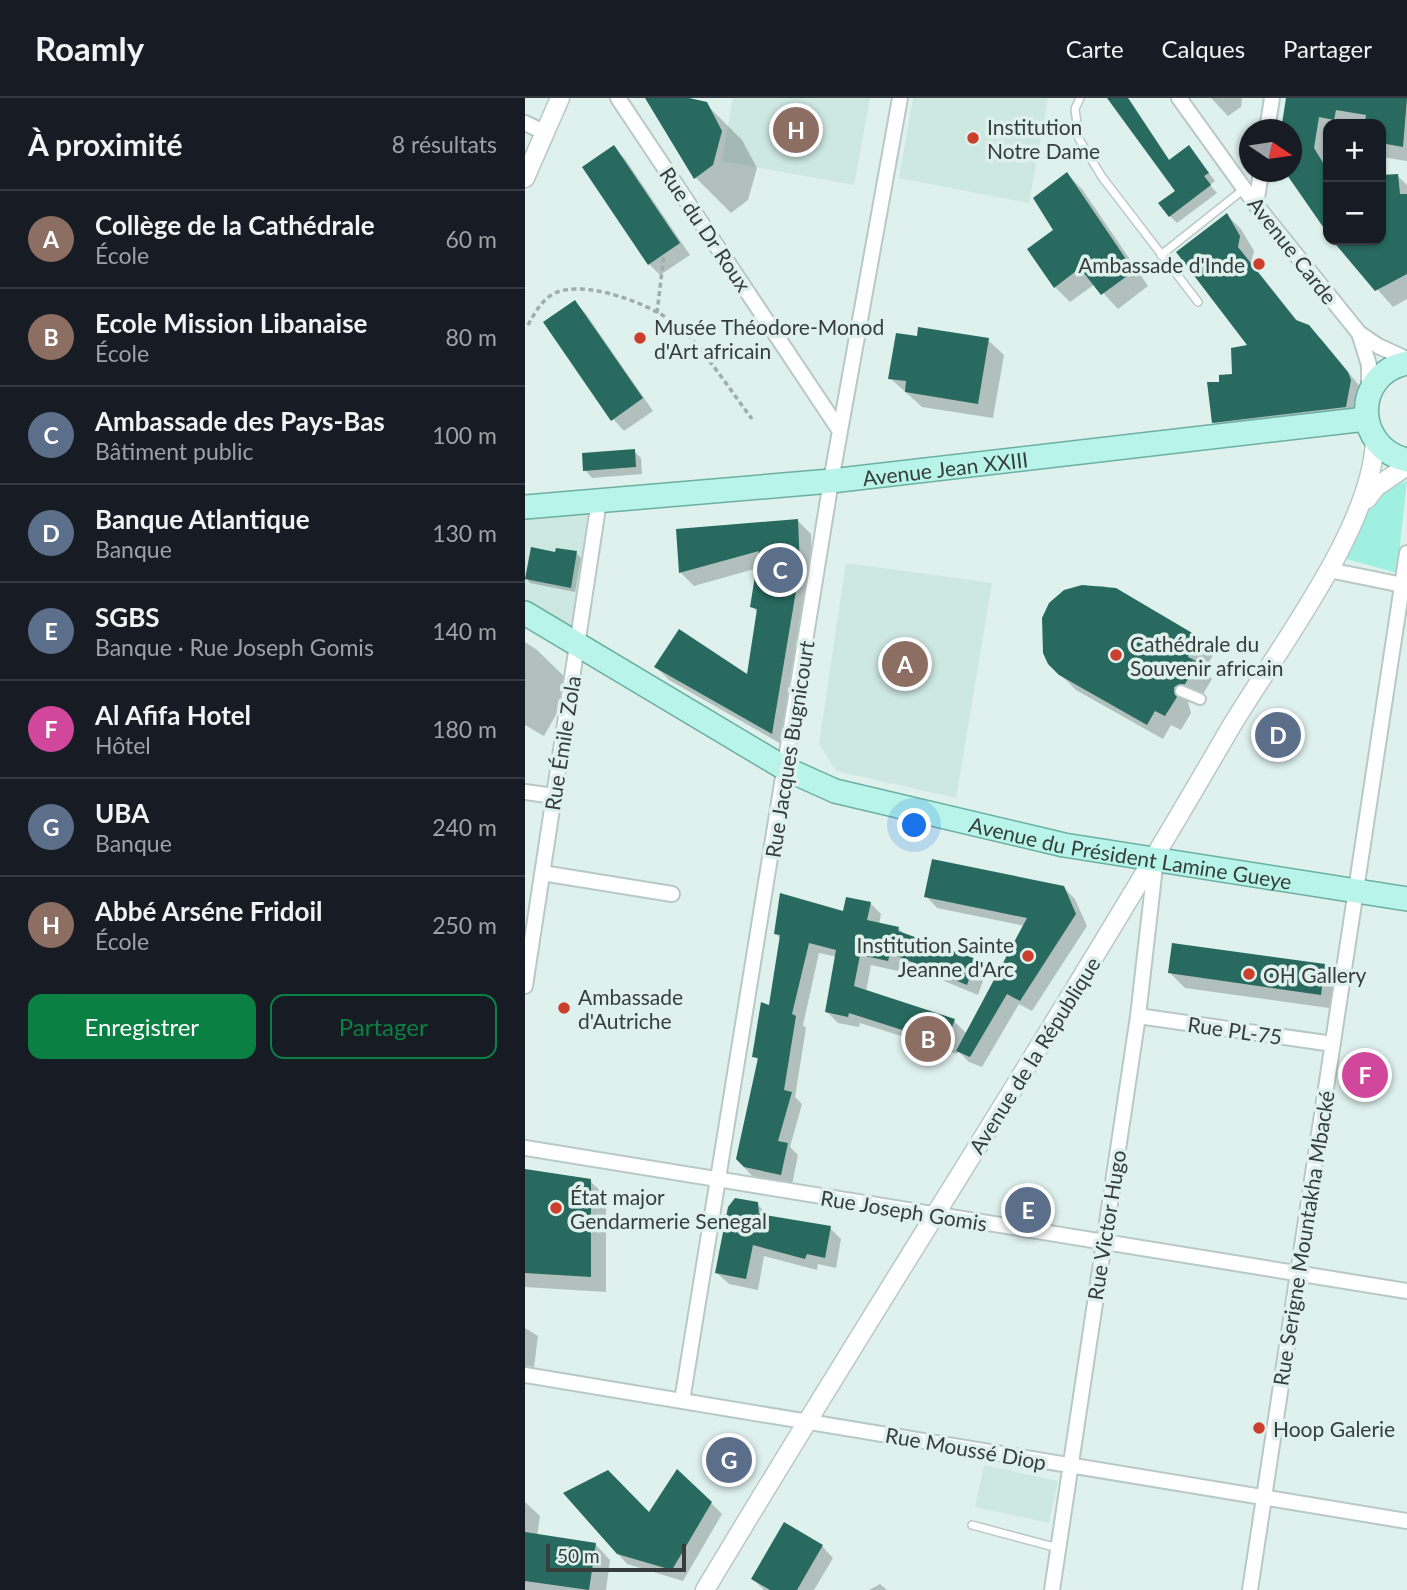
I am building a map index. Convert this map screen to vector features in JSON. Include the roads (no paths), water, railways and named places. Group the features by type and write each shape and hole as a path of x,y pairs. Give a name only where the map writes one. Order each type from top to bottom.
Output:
{"main road":[{"path":"1407,361 1386,370 1369,393 1366,419 1375,441 1388,453 1407,460"},
{"name":"Avenue Jean XXIII","path":"525,507 831,481 1366,419"},
{"name":"Avenue du Président Lamine Gueye","path":"525,613 786,769 835,791 1063,845 1407,899"}],"street":[{"path":"525,178 560,98"},
{"name":"Rue du Dr Roux","path":"618,98 840,431"},
{"name":"Rue Jacques Bugnicourt","path":"683,1401 831,481 900,98"},
{"name":"Avenue Carde","path":"1179,98 1256,205 1359,333 1407,361"},
{"path":"1269,119 1272,98"},
{"path":"525,123 544,132"},
{"path":"1256,205 1259,182"},
{"name":"Avenue Carde","path":"1359,333 1369,365 1369,393"},
{"name":"Avenue de la République","path":"705,1590 806,1421 1156,858 1251,692 1329,570 1370,480 1375,441"},
{"name":"Avenue de la République","path":"1354,516 1376,487 1407,466"},
{"name":"Rue Émile Zola","path":"525,986 599,501"},
{"name":"Rue Serigne Mountakha Mbacké","path":"1250,1590 1405,586 1407,553"},
{"path":"1329,570 1405,586"},
{"path":"1181,691 1200,699"},
{"path":"525,792 554,796"},
{"name":"Rue Victor Hugo","path":"1052,1590 1138,1016 1156,858"},
{"path":"542,873 672,894"},
{"name":"Rue PL-75","path":"1138,1016 1333,1044"},
{"name":"Rue Joseph Gomis","path":"525,1147 934,1216 1407,1291"},
{"name":"Rue Moussé Diop","path":"525,1375 1407,1521"}],"lane":[{"path":"1080,98 1075,109 1079,139 1102,177 1198,302"},
{"path":"1161,255 1245,188"},
{"path":"972,1525 1058,1548"}],"place":[{"name":"Abbé Arséne Fridoil","path":"796,130"},
{"name":"Institution Notre Dame","path":"973,138"},
{"name":"Ambassade d'Inde","path":"1259,264"},
{"name":"Musée Théodore-Monod d'Art africain","path":"640,338"},
{"name":"Ambassade des Pays-Bas","path":"780,570"},
{"name":"Cathédrale du Souvenir africain","path":"1116,655"},
{"name":"Collège de la Cathédrale","path":"905,664"},
{"name":"Banque Atlantique","path":"1278,735"},
{"name":"Institution Sainte Jeanne d'Arc","path":"1028,956"},
{"name":"OH Gallery","path":"1249,974"},
{"name":"Ambassade d'Autriche","path":"564,1008"},
{"name":"Ecole Mission Libanaise","path":"928,1039"},
{"name":"Al Afifa Hotel","path":"1365,1075"},
{"name":"État major Gendarmerie Senegal","path":"556,1208"},
{"name":"SGBS","path":"1028,1210"},
{"name":"Hoop Galerie","path":"1259,1428"},
{"name":"UBA","path":"729,1460"}]}
